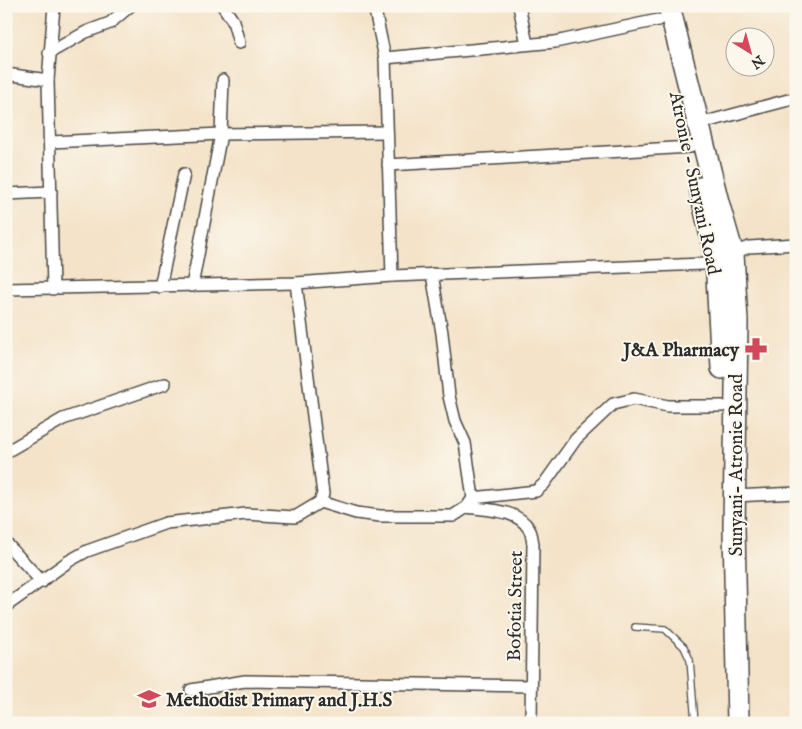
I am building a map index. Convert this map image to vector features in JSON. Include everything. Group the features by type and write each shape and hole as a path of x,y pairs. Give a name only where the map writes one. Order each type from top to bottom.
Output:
{"highway":[{"name":"Sunyani- Atronie Road","path":"660,11 698,124 725,256 736,321 734,496 738,723"},
{"name":"Atronie - Sunyani Road","path":"660,11 690,147 725,256 721,321 727,723"}],"street":[{"path":"53,289 48,53 54,6"},
{"path":"48,53 86,32 110,23 130,6"},
{"path":"223,6 233,21 239,43"},
{"path":"374,6 385,58 392,276"},
{"path":"519,6 527,44"},
{"path":"385,58 555,42 660,11"},
{"path":"6,74 48,80"},
{"path":"192,286 221,134 223,80"},
{"path":"698,124 796,98"},
{"path":"50,142 221,134 387,132"},
{"path":"388,164 690,147"},
{"path":"160,287 184,174"},
{"path":"6,194 51,192"},
{"path":"6,289 296,283 432,274 704,264 749,247 796,244"},
{"path":"432,274 442,334 449,396 455,421 465,443 470,503"},
{"path":"6,606 87,550 166,523 246,514 295,517 320,502 322,494 296,283"},
{"path":"6,452 62,419 164,384"},
{"path":"320,502 356,513 394,517 453,516 470,503 536,491 544,484 576,439 613,404 634,400 668,406 722,406"},
{"path":"734,496 796,493"},
{"name":"Bofotia Street","path":"470,503 500,511 521,521 529,529 533,544 531,723"},
{"path":"6,543 42,582"},
{"path":"192,690 245,682 530,686"}],"lane":[{"path":"635,627 666,629 684,647 690,660 695,723"}],"place":[{"name":"J&A Pharmacy","path":"756,349"},
{"name":"Methodist Primary and J.H.S","path":"149,699"}]}
